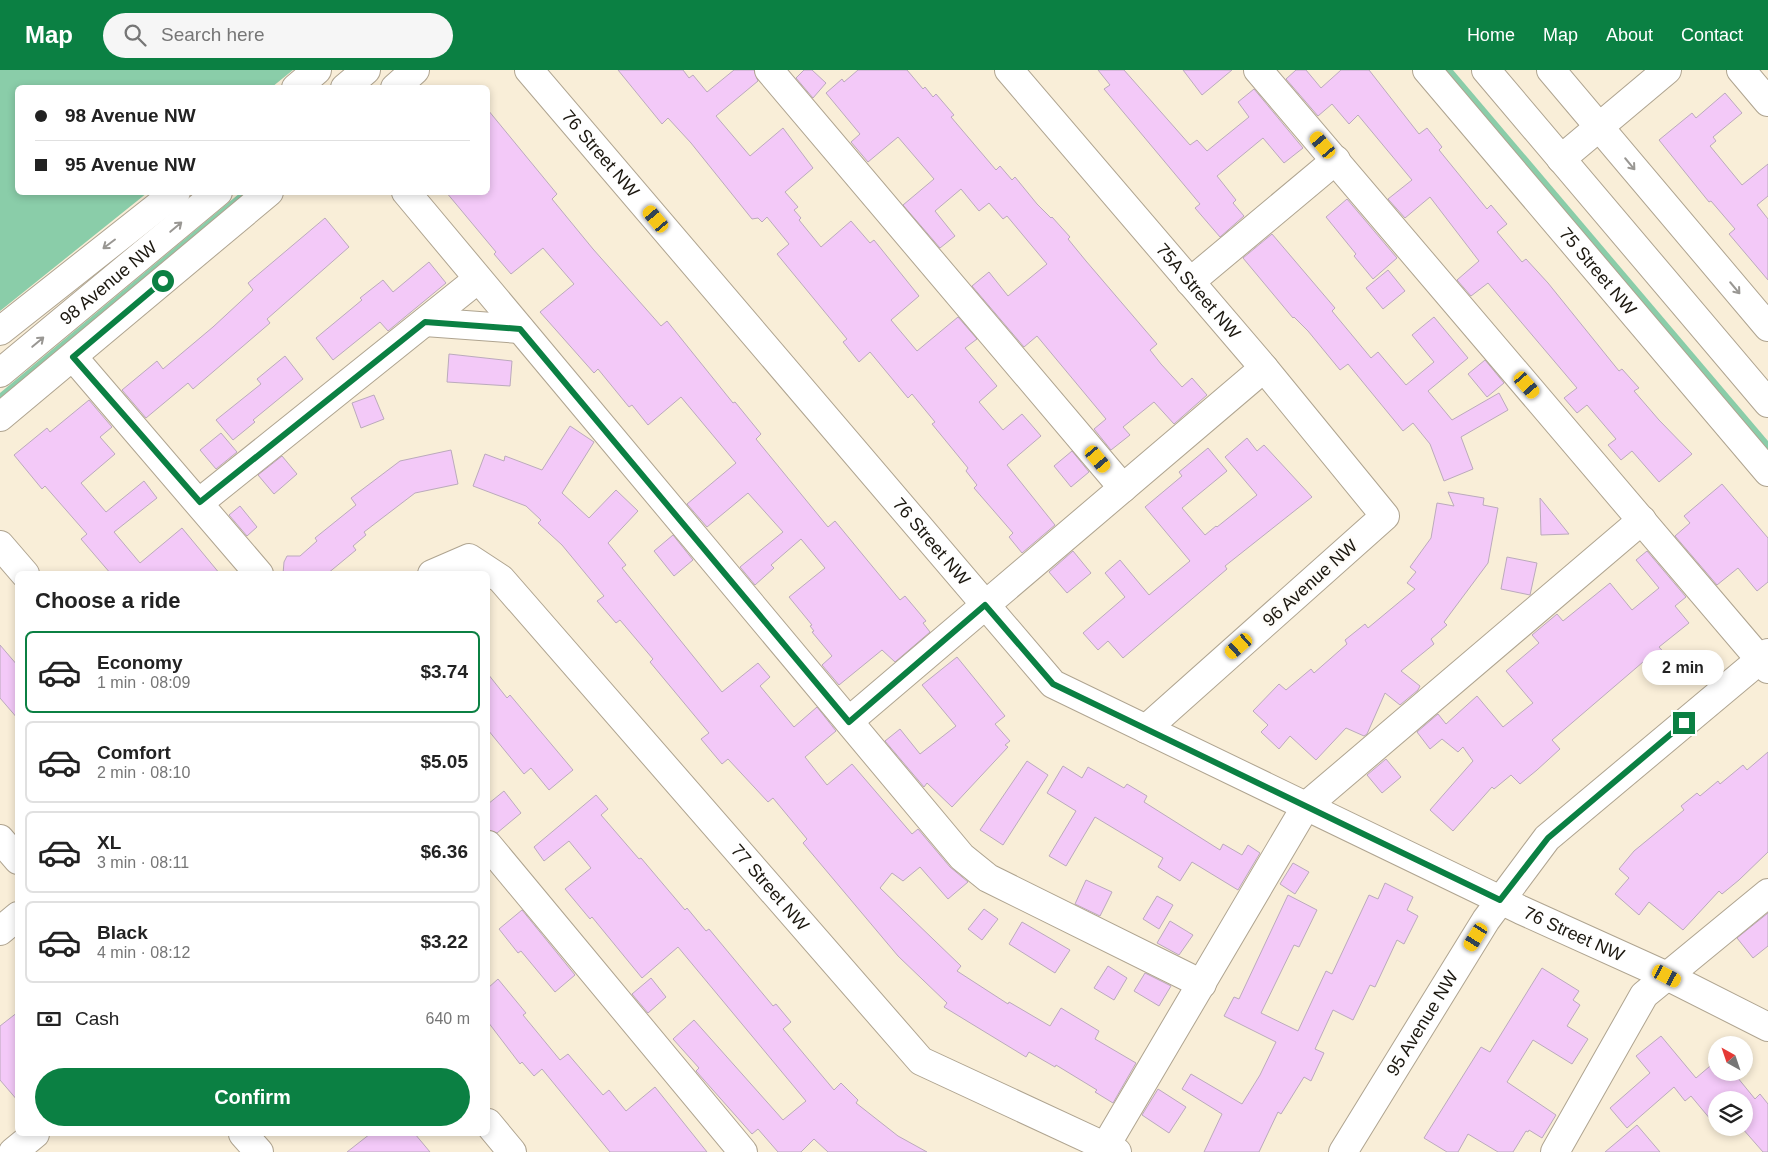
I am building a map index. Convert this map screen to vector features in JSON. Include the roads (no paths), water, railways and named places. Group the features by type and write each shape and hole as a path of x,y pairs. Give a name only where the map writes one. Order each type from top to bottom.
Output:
{"street":[{"path":"299,85 316,70"},
{"path":"348,85 366,70"},
{"path":"398,85 416,70"},
{"name":"76 Street NW","path":"529,70 1053,684 1500,900 1667,976 1768,1027"},
{"path":"769,70 1123,488"},
{"name":"75A Street NW","path":"1008,70 1264,368 1385,516"},
{"path":"1258,70 1642,520 1765,660"},
{"name":"75 Street NW","path":"1427,70 1768,472"},
{"path":"1486,70 1768,403"},
{"path":"1551,70 1768,327"},
{"path":"1561,159 1668,70"},
{"path":"1742,70 1768,102"},
{"path":"1190,282 1336,160"},
{"name":"98 Avenue NW","path":"0,331 172,195"},
{"name":"98 Avenue NW","path":"0,374 214,195"},
{"name":"98 Avenue NW","path":"0,417 265,195"},
{"path":"408,195 962,857 988,878 1202,984"},
{"path":"200,502 478,279"},
{"path":"425,322 520,329"},
{"path":"73,357 200,502 257,571"},
{"path":"849,722 1264,368"},
{"name":"96 Avenue NW","path":"1146,729 1385,516"},
{"path":"1108,1150 1306,806 1642,520"},
{"path":"0,545 22,571"},
{"name":"77 Street NW","path":"439,571 469,558 488,571"},
{"name":"77 Street NW","path":"490,572 500,579 921,1061 1108,1150"},
{"name":"95 Avenue NW","path":"1343,1152 1500,900 1548,838 1765,660"},
{"path":"0,839 15,856"},
{"path":"490,847 743,1152"},
{"path":"1555,1152 1644,995 1768,893"},
{"path":"0,930 15,918"},
{"path":"490,1125 512,1152"},
{"path":"13,1152 33,1136"},
{"path":"245,1136 259,1152"}]}
